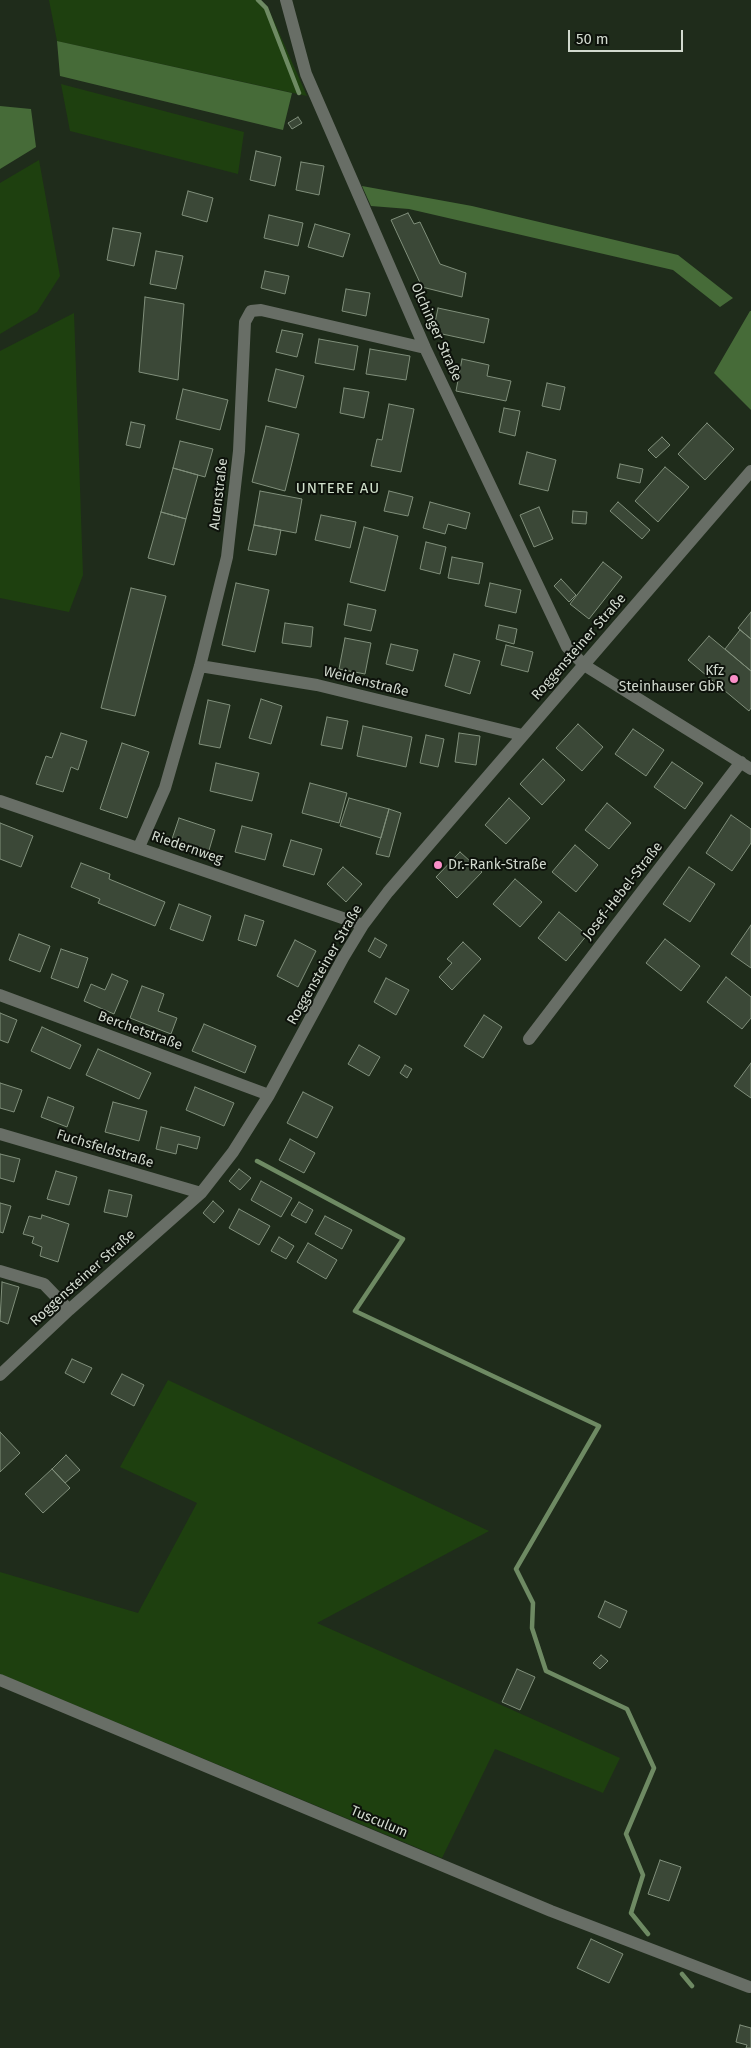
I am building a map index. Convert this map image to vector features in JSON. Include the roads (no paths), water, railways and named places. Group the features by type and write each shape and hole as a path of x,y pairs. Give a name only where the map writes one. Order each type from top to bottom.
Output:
{"street":[{"name":"Olchinger Straße","path":"286,0 306,74 425,348 566,646 584,664 746,766"},
{"name":"Auenstraße","path":"139,847 165,788 200,666 227,557 239,451 245,322 251,311 261,310 425,348"},
{"name":"Roggensteiner Straße","path":"0,1374 201,1193 233,1152 269,1095 363,925 388,892 751,471"},
{"name":"Weidenstraße","path":"200,666 317,685 522,736"},
{"name":"Josef-Hebel-Straße","path":"529,1039 746,766"},
{"name":"Riedernweg","path":"0,801 363,925"},
{"name":"Berchetstraße","path":"0,995 269,1095"},
{"name":"Fuchsfeldstraße","path":"0,1134 201,1193"},
{"path":"0,1271 44,1284 69,1310"},
{"name":"Tusculum","path":"0,1680 551,1910 749,1987"}],"waterway":[{"path":"258,0 266,8 299,93"},
{"path":"257,1161 403,1239 355,1311 599,1426 516,1569 533,1603 532,1628 546,1671 627,1709 654,1768 626,1834 643,1875 631,1913 648,1934"},
{"path":"682,1974 692,1986"}],"place":[{"name":"Kfz Steinhauser GbR","path":"734,679"},
{"name":"Dr.-Rank-Straße","path":"438,865"}],"district":[{"name":"UNTERE AU","path":"338,489"}]}
